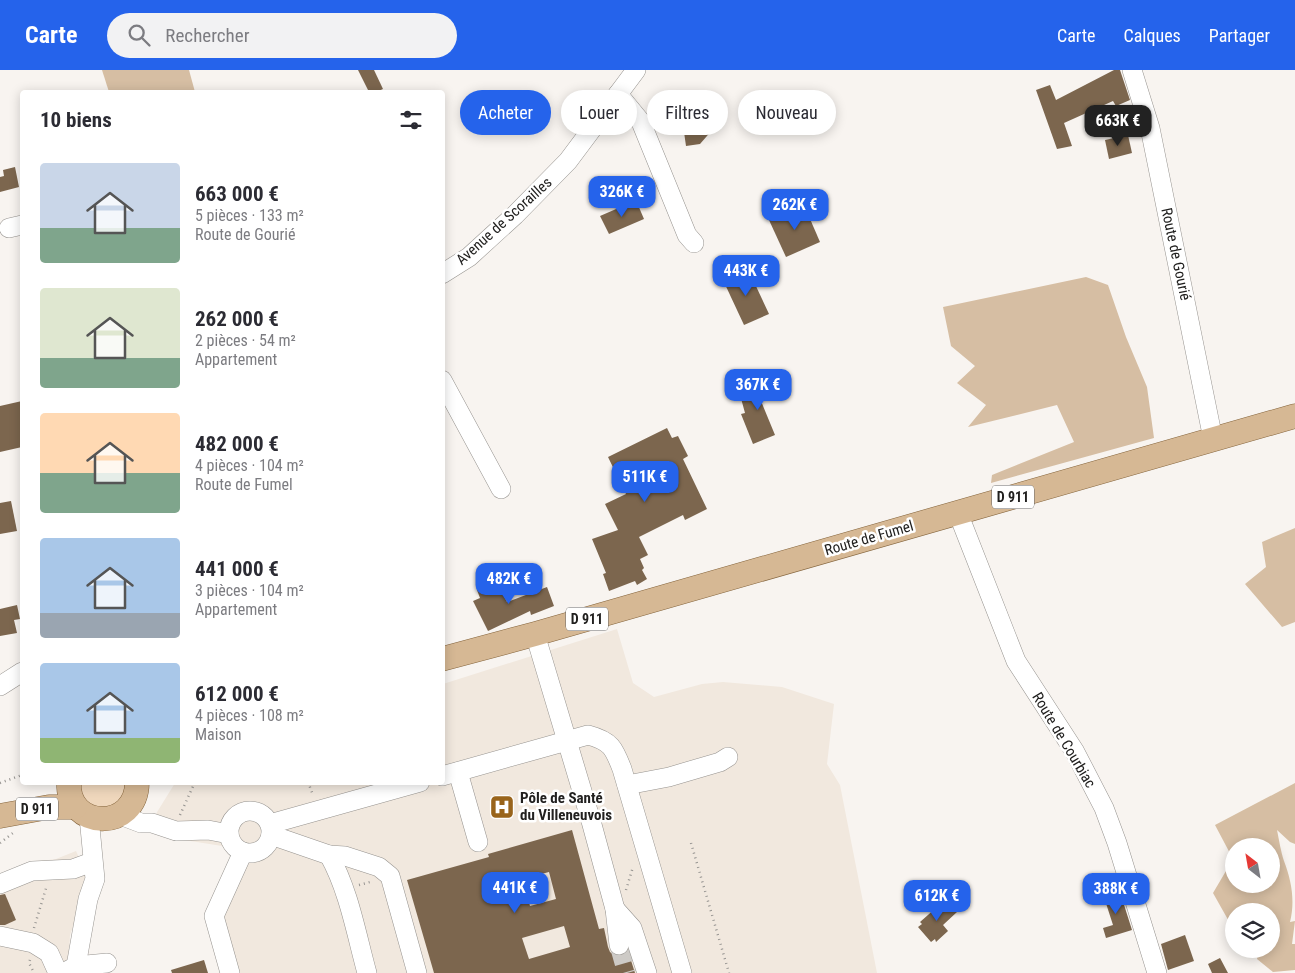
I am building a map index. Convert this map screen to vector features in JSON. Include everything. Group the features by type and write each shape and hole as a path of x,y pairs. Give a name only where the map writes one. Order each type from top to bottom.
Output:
{"main road":[{"name":"Route de Fumel","path":"445,658 1295,416"},
{"name":"D 911","path":"0,816 46,793 57,785"},
{"path":"69,785 69,793 99,814 127,810 141,797"},
{"name":"D 911","path":"0,816 49,807 99,814"}],"street":[{"name":"Avenue de Scorailles","path":"621,90 636,70"},
{"name":"Route de Gourié","path":"1132,70 1150,128 1213,439"},
{"path":"637,117 641,122 687,235 694,243"},
{"name":"Avenue de Scorailles","path":"445,272 469,257 515,215 568,161 587,135"},
{"path":"445,386 501,489"},
{"name":"Route de Courbiac","path":"958,513 1016,661 1075,752 1104,808 1117,843 1157,973"},
{"path":"535,634 591,821 615,909 619,944"},
{"path":"0,684 20,673"},
{"path":"478,842 450,774 588,736 604,739 616,753 627,785 682,973"},
{"path":"627,785 669,777 720,762 728,757"},
{"path":"271,829 410,785"},
{"path":"141,797 176,831 208,830 229,834"},
{"path":"271,829 266,846 261,850 249,853 243,852 234,845 229,834 232,821 242,812 248,811 261,814 271,829 329,855 346,856 379,867 390,876 417,973"},
{"path":"99,814 92,854 95,879 88,899 72,971 108,963"},
{"path":"230,973 214,916 243,852"},
{"path":"0,884 32,871 73,869 92,854"},
{"path":"329,855 344,890 367,973"},
{"path":"615,909 632,928 647,973"},
{"path":"0,936 33,943 49,953 58,973"}],"path":[{"path":"0,782 20,776"},
{"path":"141,797 173,819 180,815 194,785"},
{"path":"691,843 729,973"},
{"path":"34,973 29,964 37,919 53,870"},
{"path":"700,874 704,872"},
{"path":"344,890 390,876"},
{"path":"713,918 717,916"}],"shaded area":[{"path":"102,70 189,70 194,90 108,90"},
{"path":"1086,277 1108,285 1126,337 1147,387 1154,438 991,483 992,475 1074,442 1057,405 968,427 986,405 957,383 975,366 951,346 943,307"},
{"path":"1295,528 1295,622 1282,627 1245,584 1266,567 1262,542"},
{"name":"Pôle de Santé du Villeneuvois","path":"617,629 633,683 654,697 702,684 723,682 782,687 834,704 827,764 840,785 877,973 223,973 208,917 231,857 222,846 178,839 146,830 174,785 445,785 445,683"},
{"path":"1295,783 1295,844 1277,830 1279,838 1225,838 1225,844 1215,825"},
{"path":"78,785 128,785 117,807 87,807"},
{"path":"1280,844 1292,892 1290,922 1295,921 1292,944 1295,944 1295,970 1273,972 1257,959 1280,958 1280,903 1225,903 1225,914 1213,893 1225,873 1225,893 1280,893"},
{"path":"76,851 89,880 70,935 68,973 0,973 0,877 33,862 56,859"}],"building":[{"path":"358,70 374,70 383,89 368,90"},
{"path":"1114,70 1120,70 1130,100 1116,106 1113,101 1064,123 1072,146 1057,149 1036,90 1050,85 1056,100"},
{"path":"684,135 708,135 700,144 686,146"},
{"path":"1128,135 1132,153 1109,159 1105,140"},
{"path":"15,167 19,187 0,192 0,177 4,176 3,170"},
{"path":"630,203 632,208 638,205 644,219 609,234 600,216"},
{"path":"804,205 820,242 786,257 769,220"},
{"path":"748,269 769,314 744,325 723,280"},
{"path":"774,380 778,395 761,401 775,435 753,444 741,414 745,413 739,391"},
{"path":"20,401 20,447 0,452 0,406"},
{"path":"667,428 672,438 678,436 688,456 683,459 707,509 685,520 683,515 639,537 648,555 640,559 644,568 642,570 647,579 637,585 635,581 609,591 603,574 606,573 592,539 618,530 605,504 626,494 608,457"},
{"path":"11,501 17,531 0,534 0,503"},
{"path":"496,580 507,602 547,587 554,606 531,615 530,611 488,631 473,601 480,598 477,590"},
{"path":"17,605 20,619 14,620 17,633 0,636 0,609"},
{"name":"Pôle de Santé du Villeneuvois","path":"572,830 599,929 604,928 610,952 621,956 628,951 635,973 434,973 407,880 489,857 488,854","holes":["549,872 556,899 530,906 522,879","564,926 570,947 529,959 522,938"]},
{"path":"1119,889 1132,930 1106,938 1103,928 1113,925 1103,894"},
{"path":"5,894 16,920 0,925 0,895"},
{"path":"945,900 957,912 943,925 948,931 936,942 935,939 931,942 918,927 922,924 920,922"},
{"path":"1185,935 1194,961 1168,970 1161,944"},
{"path":"1220,958 1228,973 1212,973 1208,964"},
{"path":"204,960 208,973 172,973 171,970"}],"tunnel":[{"path":"619,945 627,973"}],"place":[{"name":"Pôle de Santé du Villeneuvois","path":"502,807"}]}
